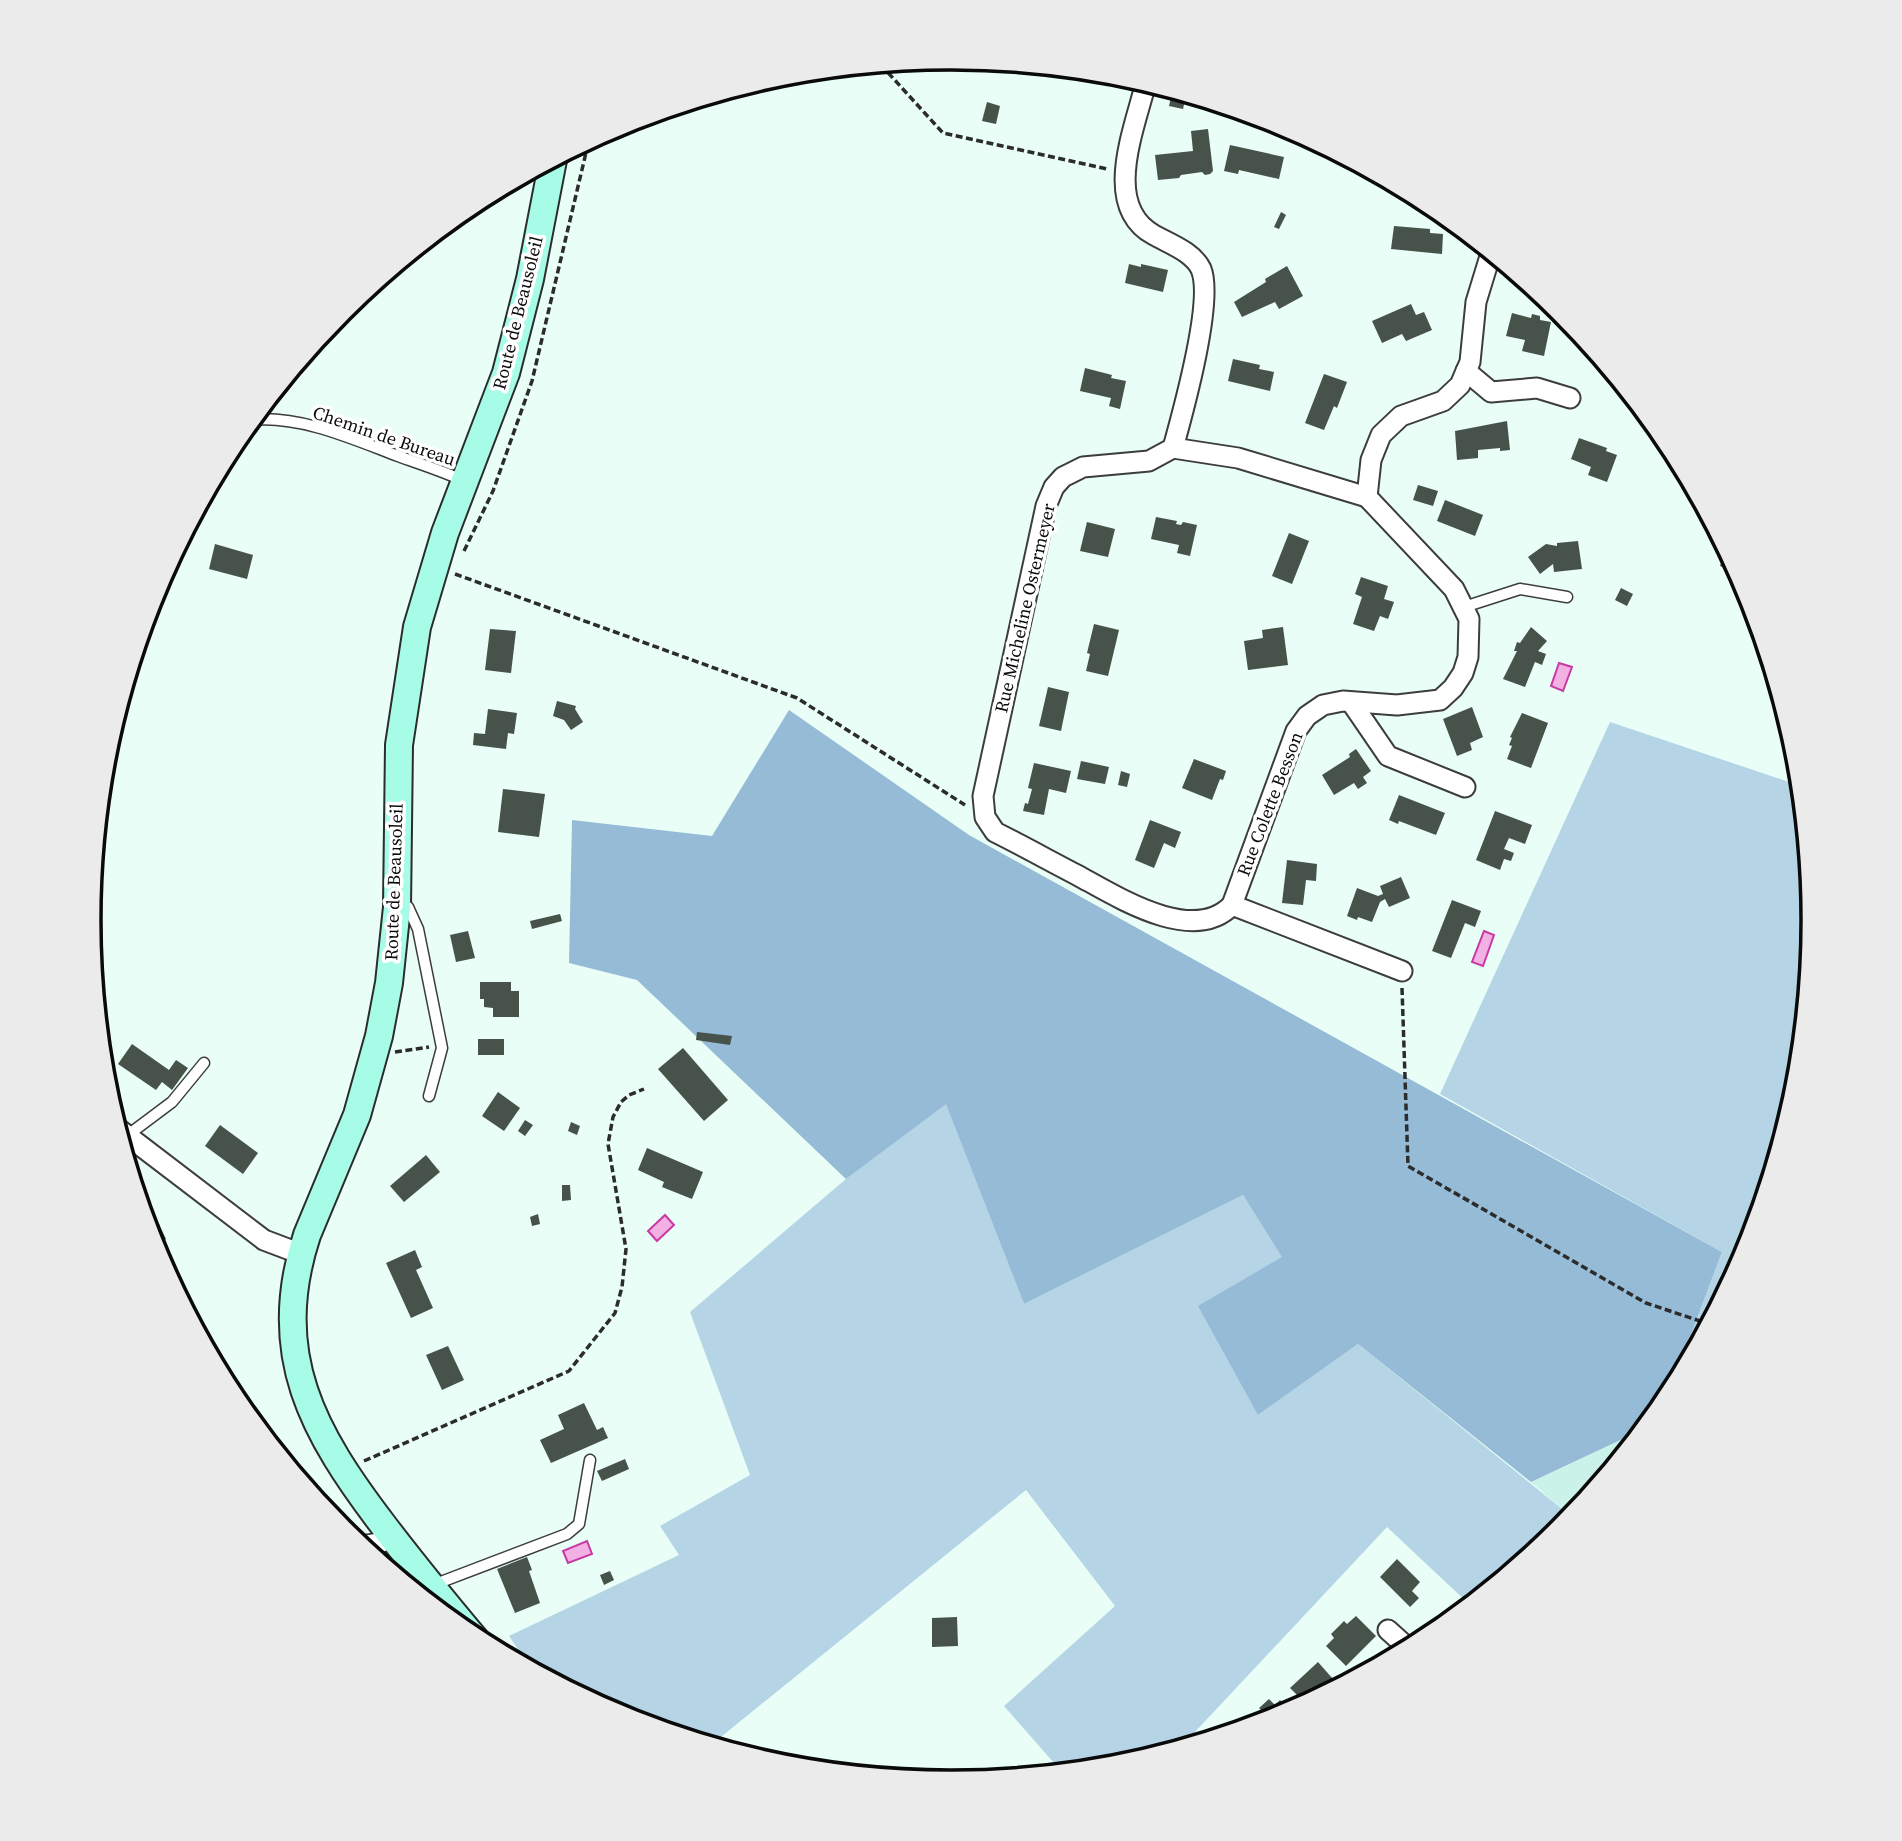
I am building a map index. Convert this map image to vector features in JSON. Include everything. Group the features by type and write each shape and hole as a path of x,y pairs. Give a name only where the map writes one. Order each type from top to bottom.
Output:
{"main road":[{"name":"Route de Beausoleil","path":"446,1605 391,1535 325,1442 309,1407 295,1356 293,1297 301,1254 347,1140 367,1080 386,997 397,907 399,745 417,626 465,481 502,384 517,333 551,171"}],"street":[{"path":"1143,92 1124,173 1124,191 1131,212 1145,230 1190,255 1200,268 1206,288 1203,318 1173,448 1238,458 1367,497 1371,460 1381,435 1401,416 1443,401 1460,385 1469,362 1476,302 1488,262"},
{"path":"1466,371 1491,392 1537,388 1570,398"},
{"name":"Rue Micheline Ostermeyer","path":"985,817 983,796 1046,506 1055,487 1063,477 1083,467 1150,461 1173,448"},
{"name":"Rue Colette Besson","path":"1231,905 1296,731 1307,716 1323,705 1351,702 1397,705 1440,700 1453,688 1463,673 1468,657 1469,619 1464,607 1454,589 1367,497"},
{"path":"1351,702 1388,756 1465,787"},
{"path":"985,817 995,832 1135,906 1163,916 1195,920 1211,919 1223,914 1231,905 1402,971"},
{"path":"128,1135 264,1240 301,1254"},
{"path":"373,1544 380,1543 391,1535"},
{"path":"1388,1630 1401,1642"}],"lane":[{"name":"Chemin de Bureau","path":"264,419 275,419 353,439 465,481"},
{"path":"1464,607 1520,589 1567,597"},
{"path":"397,907 408,907 418,929 442,1048 429,1096"},
{"path":"126,1129 172,1102 204,1063"},
{"path":"431,1586 567,1534 579,1524 590,1460"}],"path":[{"path":"888,73 943,133 1124,173"},
{"path":"453,574 797,698 985,817"},
{"path":"1402,971 1408,1167 1646,1303 1701,1321"},
{"path":"343,1470 569,1371 615,1312 622,1287 626,1249 608,1144 613,1117 621,1102 629,1095 644,1089"}],"shaded area":[{"path":"1559,663 1572,667 1563,691 1551,686"},
{"path":"789,710 969,835 1722,1252 1685,1351 1627,1437 1531,1482 1358,1344 1258,1415 1198,1306 1282,1257 1243,1195 1024,1304 946,1104 846,1179 637,980 569,963 572,820 712,836"},
{"path":"1610,722 1790,782 1800,865 1802,920 1800,976 1785,1086 1773,1141 1737,1246 1714,1297 1685,1351 1722,1252 1440,1094"},
{"path":"1484,931 1494,935 1483,966 1472,962"},
{"path":"946,1103 1024,1304 1243,1195 1283,1257 1258,1415 1358,1344 1563,1510 1512,1560 1464,1599 1387,1527 1191,1736 1117,1755 1062,1764 1055,1765 1004,1706 1115,1606 1026,1490 719,1738 626,1706 521,1654 509,1636 679,1555 660,1526 750,1475 690,1312 846,1179"},
{"path":"665,1215 674,1225 657,1241 648,1231"},
{"path":"1627,1437 1563,1510 1531,1482"},
{"path":"587,1541 592,1554 568,1563 563,1551"}],"building":[{"path":"1171,99 1184,103 1183,109 1169,106"},
{"path":"987,102 1000,106 996,124 982,121"},
{"path":"1208,129 1213,171 1205,175 1202,172 1158,180 1155,155 1193,151 1191,131"},
{"path":"1230,145 1284,157 1279,179 1239,170 1238,174 1224,171"},
{"path":"1281,212 1286,215 1279,229 1274,227"},
{"path":"1394,226 1430,229 1430,233 1443,234 1442,254 1391,249"},
{"path":"1129,264 1168,270 1163,292 1125,283"},
{"path":"1287,266 1303,296 1279,309 1275,302 1242,317 1234,302"},
{"path":"1411,304 1416,315 1424,312 1432,330 1406,341 1402,334 1382,343 1372,321"},
{"path":"1512,313 1531,318 1532,314 1540,316 1540,320 1551,322 1544,356 1522,351 1525,340 1506,336"},
{"path":"1233,359 1260,365 1259,369 1274,372 1270,391 1228,381"},
{"path":"1085,368 1126,381 1120,409 1109,406 1111,398 1080,391"},
{"path":"1324,374 1347,382 1337,408 1334,406 1324,430 1305,423"},
{"path":"1507,421 1510,450 1478,450 1478,458 1457,460 1455,431"},
{"path":"1579,438 1607,448 1606,451 1617,455 1607,482 1588,475 1591,467 1571,459"},
{"path":"1418,485 1438,491 1433,506 1413,500"},
{"path":"1445,500 1483,515 1475,536 1437,521"},
{"path":"1156,517 1177,521 1176,524 1181,525 1183,522 1197,525 1190,556 1177,553 1179,545 1151,539"},
{"path":"1087,522 1115,529 1108,557 1080,551"},
{"path":"1289,533 1309,541 1292,584 1272,576"},
{"path":"1578,541 1582,569 1554,572 1553,564 1540,574 1528,557 1546,544 1557,546 1557,543"},
{"path":"215,544 253,555 247,579 209,569"},
{"path":"1361,577 1388,586 1384,599 1394,602 1388,619 1380,616 1374,631 1353,624 1362,597 1355,594"},
{"path":"1621,588 1633,594 1627,606 1615,600"},
{"path":"1094,624 1119,630 1108,676 1086,671"},
{"path":"1283,627 1288,665 1248,670 1244,641 1263,638 1262,630"},
{"path":"1531,627 1547,641 1538,651 1546,654 1542,665 1535,662 1525,687 1503,679 1517,651 1514,651 1517,642 1520,643"},
{"path":"490,629 516,631 511,673 485,670"},
{"path":"1048,687 1069,692 1061,731 1039,726"},
{"path":"557,701 576,706 575,709 583,722 571,730 564,720 553,716"},
{"path":"1472,707 1483,737 1470,743 1472,750 1457,756 1443,719"},
{"path":"488,709 517,713 514,734 508,733 506,749 473,745 474,733 485,734"},
{"path":"1522,713 1548,723 1531,768 1507,759 1512,746 1509,745 1512,738 1510,737"},
{"path":"1356,749 1371,771 1363,777 1367,783 1358,789 1354,783 1334,795 1322,775 1350,757 1349,754"},
{"path":"1194,759 1226,771 1212,800 1182,788"},
{"path":"1081,761 1109,767 1105,784 1077,779"},
{"path":"1034,763 1071,771 1066,793 1049,789 1044,815 1023,811 1032,789 1028,788"},
{"path":"1121,771 1130,774 1127,787 1118,785"},
{"path":"503,789 545,794 539,837 498,832"},
{"path":"1399,795 1445,813 1436,835 1389,820"},
{"path":"1495,811 1532,825 1525,844 1509,838 1504,849 1514,853 1511,861 1504,859 1500,870 1476,860"},
{"path":"1150,820 1181,832 1175,848 1164,843 1154,868 1135,860"},
{"path":"1287,860 1317,864 1316,881 1306,880 1303,905 1282,903"},
{"path":"1401,877 1410,898 1389,907 1385,899 1380,902 1372,922 1347,916 1357,888 1378,896 1383,894 1380,886"},
{"path":"1452,900 1481,911 1475,927 1465,923 1451,958 1432,951"},
{"path":"560,914 562,921 532,929 530,921"},
{"path":"468,931 475,958 456,962 450,935"},
{"path":"480,982 511,982 511,991 519,991 519,1017 493,1017 493,1008 484,1007 484,999 480,999"},
{"path":"697,1032 732,1036 730,1045 696,1040"},
{"path":"478,1039 504,1039 504,1055 478,1055"},
{"path":"132,1044 169,1070 176,1060 188,1068 172,1090 162,1082 156,1090 118,1064"},
{"path":"683,1048 728,1100 704,1121 658,1069"},
{"path":"498,1092 520,1108 504,1131 482,1116"},
{"path":"525,1120 533,1125 525,1136 518,1131"},
{"path":"571,1122 580,1126 577,1135 568,1131"},
{"path":"220,1125 258,1153 243,1174 205,1146"},
{"path":"647,1148 703,1172 692,1199 662,1187 664,1182 638,1170"},
{"path":"426,1155 440,1172 404,1202 390,1186"},
{"path":"562,1185 570,1185 571,1200 562,1201"},
{"path":"538,1214 540,1224 532,1226 530,1217"},
{"path":"159,1224 166,1239 163,1241"},
{"path":"415,1250 422,1267 416,1270 433,1308 411,1318 386,1263"},
{"path":"448,1346 464,1380 442,1390 426,1355"},
{"path":"584,1403 597,1430 603,1427 608,1438 551,1463 540,1440 564,1429 558,1415"},
{"path":"625,1459 629,1469 602,1481 597,1471"},
{"path":"527,1557 540,1603 515,1613 497,1569"},
{"path":"1397,1559 1420,1582 1412,1591 1419,1598 1410,1607 1380,1577"},
{"path":"610,1571 614,1580 604,1585 600,1575"},
{"path":"1356,1616 1376,1636 1346,1666 1326,1646 1334,1638 1331,1634 1344,1621 1347,1624"},
{"path":"957,1617 958,1646 932,1647 932,1618"},
{"path":"1318,1662 1333,1679 1298,1696 1290,1688"},
{"path":"1269,1699 1275,1705 1280,1700 1283,1703 1262,1711 1259,1708"}]}
